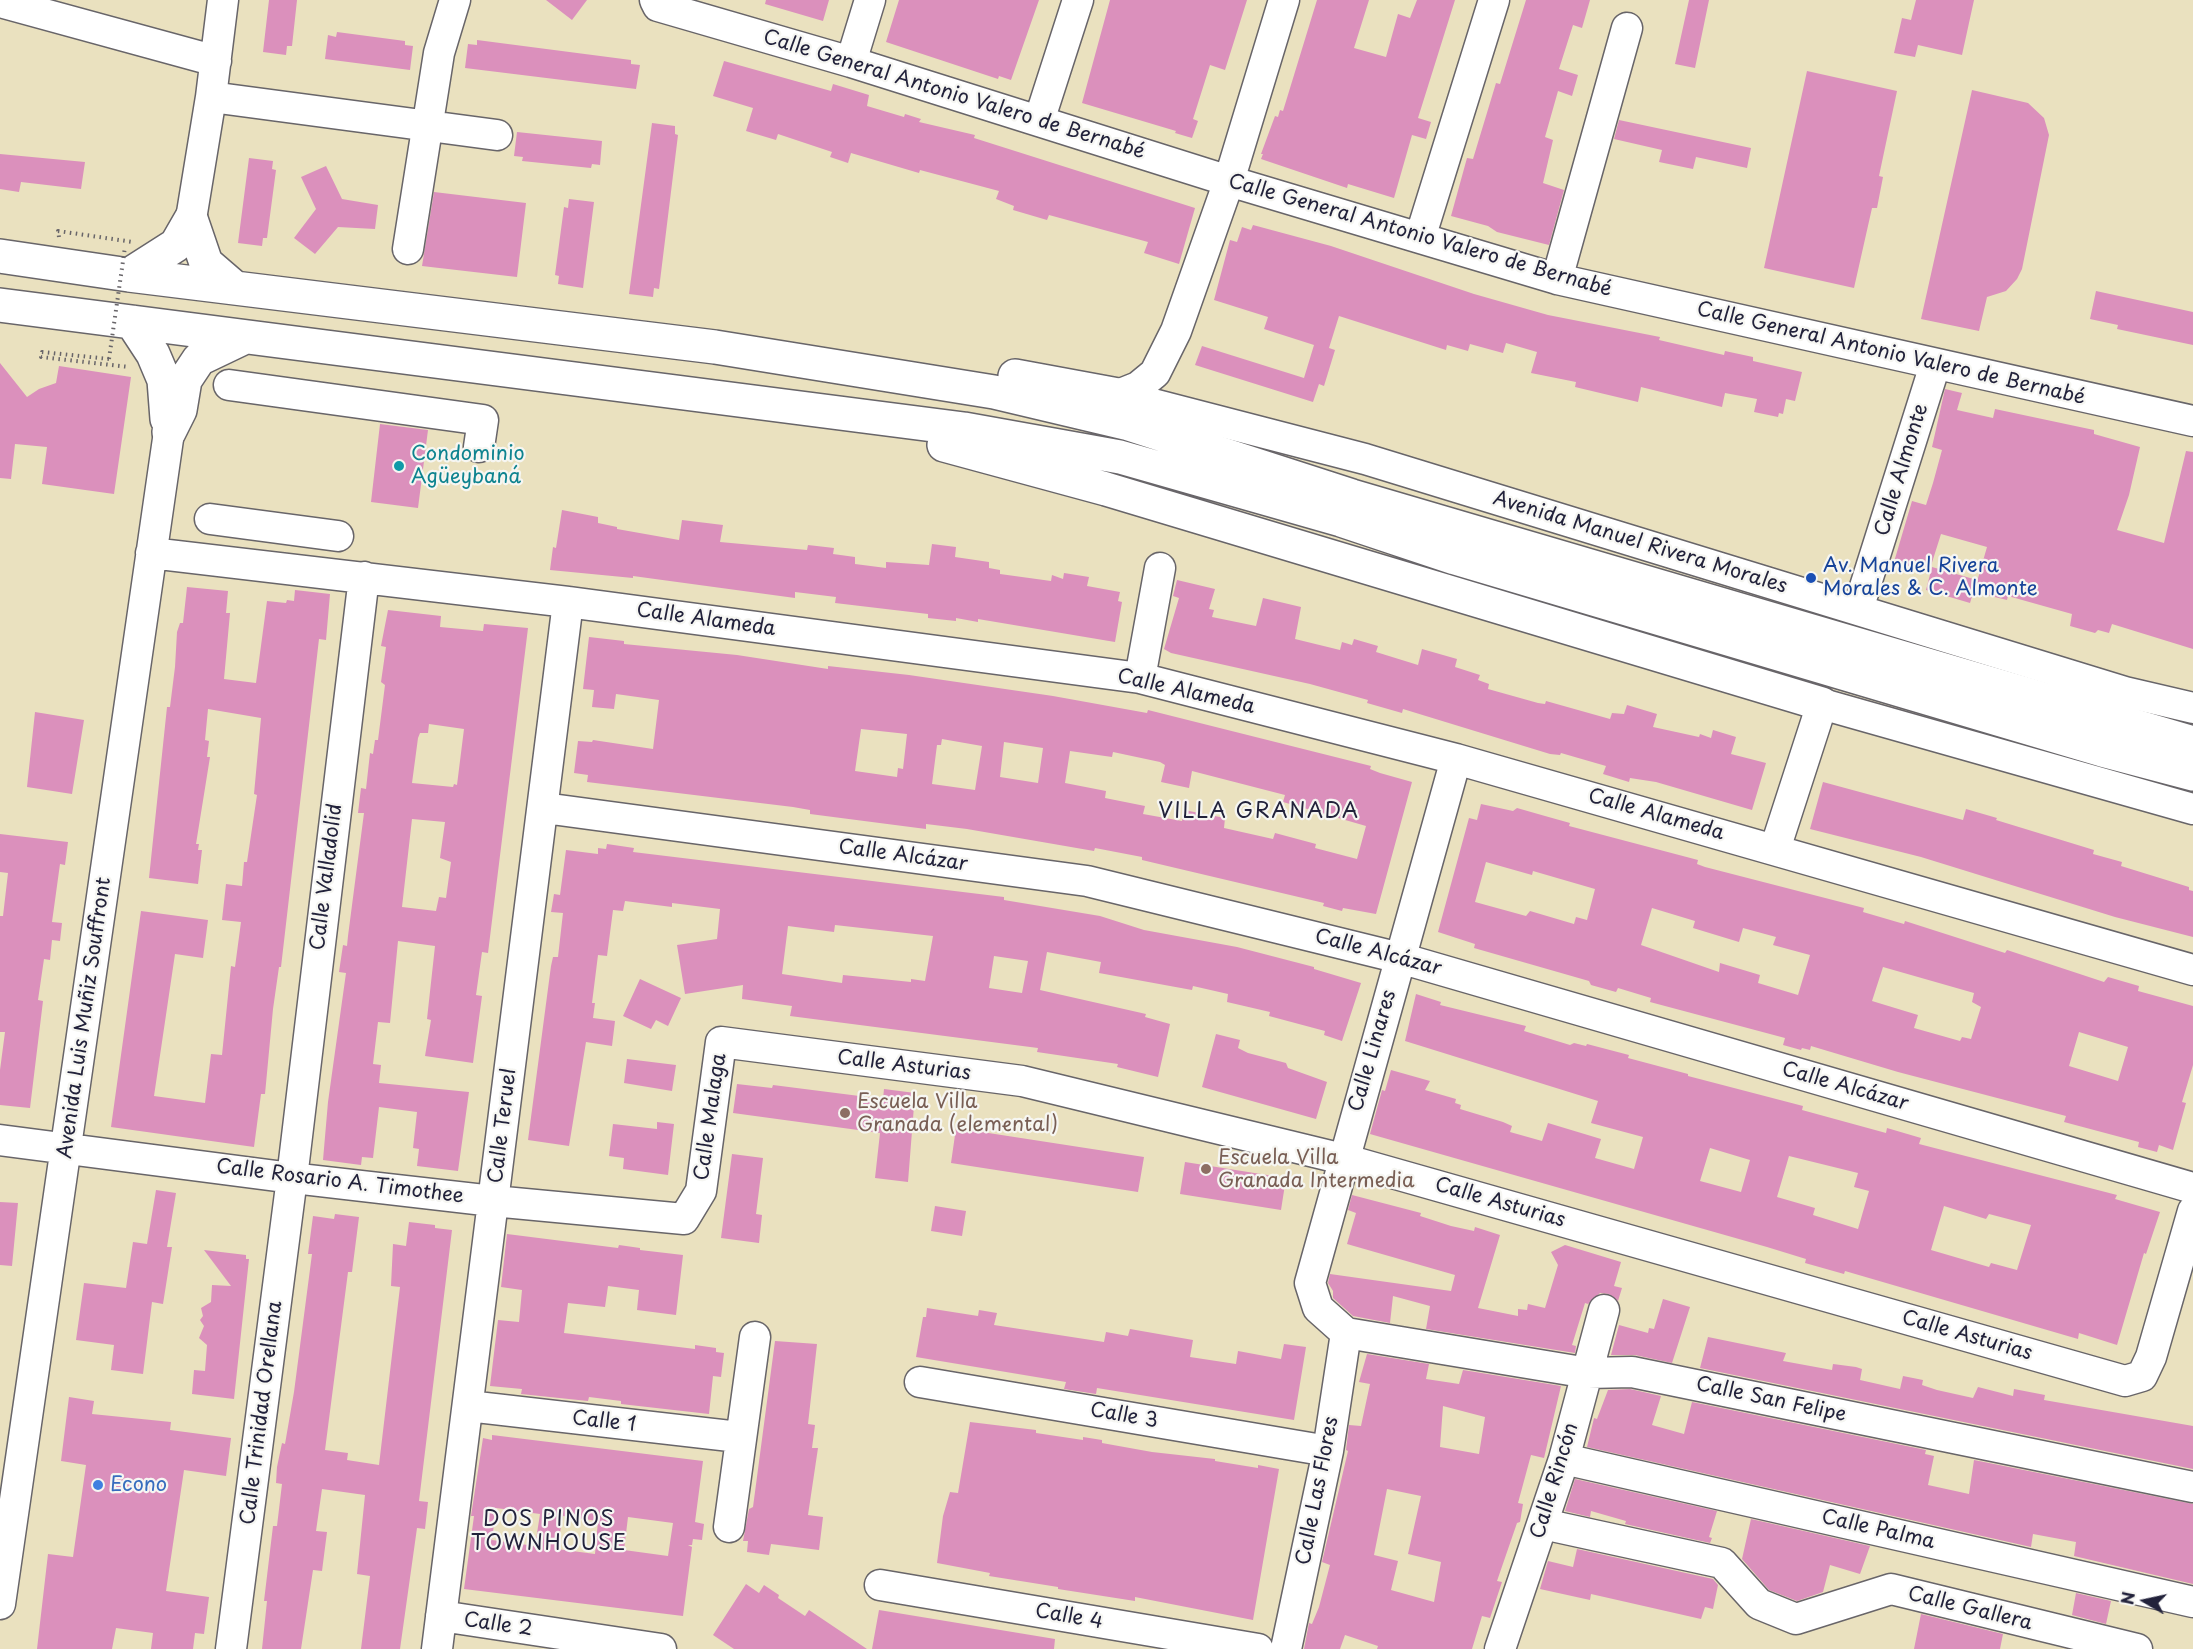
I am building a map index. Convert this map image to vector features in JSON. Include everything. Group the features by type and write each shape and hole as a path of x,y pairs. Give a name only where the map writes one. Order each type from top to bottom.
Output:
{"highway":[{"path":"127,261 176,245 191,219"},
{"path":"191,219 201,254 206,263 235,288"},
{"path":"0,256 127,261 235,288 715,347 994,392 1129,424 1352,496 1458,543 2102,750 2193,774"},
{"path":"0,298 76,314"},
{"path":"0,305 964,429 1120,457 1341,520 1458,543 2193,742"},
{"path":"132,322 153,354 164,380 169,432"},
{"path":"169,432 180,410 185,380 199,359 245,337"},
{"path":"715,347 836,351 963,367 1118,395"},
{"path":"833,412 927,441 1106,489 1822,704"}],"street":[{"path":"191,219 224,0"},
{"path":"408,249 439,53 455,0"},
{"path":"851,62 870,0"},
{"path":"1039,122 1078,0"},
{"path":"1118,395 1138,387 1155,374 1176,331 1229,181 1284,0"},
{"path":"1420,238 1494,0"},
{"path":"0,2 89,13 216,61"},
{"name":"Calle General Antonio Valero de Bernabé","path":"657,3 1229,181 1557,279 2193,421"},
{"path":"1557,279 1627,28"},
{"path":"211,97 497,135"},
{"path":"1176,331 1176,379 1186,401 1199,414"},
{"name":"Calle Almonte","path":"1858,609 1935,365"},
{"path":"229,385 483,420 479,447"},
{"name":"Avenida Manuel Rivera Morales","path":"1118,395 1199,414 1365,459 2125,692 2193,708"},
{"name":"Avenida Luis Muñiz Souffront","path":"0,1604 169,432"},
{"path":"210,519 338,536"},
{"path":"271,567 276,527"},
{"name":"Calle Alameda","path":"151,553 568,602 1140,678 1456,759 2193,970"},
{"path":"1140,678 1160,568"},
{"name":"Calle Valladolid","path":"292,1178 364,577"},
{"name":"Calle Teruel","path":"437,1649 568,602"},
{"path":"1775,849 1822,704 2193,809"},
{"name":"Calle Linares","path":"1346,1333 1318,1308 1310,1283 1456,759"},
{"name":"Calle Alcázar","path":"544,808 1087,881 1400,958 2193,1188"},
{"name":"Calle Asturias","path":"721,1042 1022,1081 1343,1159 2125,1381 2142,1376 2151,1357 2193,1211"},
{"name":"Calle Malaga","path":"701,1191 721,1042"},
{"name":"Calle Rosario A. Timothee","path":"0,1140 292,1178 493,1201 684,1219 701,1191"},
{"name":"Calle Trinidad Orellana","path":"231,1649 292,1178"},
{"name":"Calle Rincón","path":"1500,1649 1564,1459 1604,1310"},
{"name":"Calle San Felipe","path":"1346,1333 1588,1373 1632,1372 2193,1487"},
{"name":"Calle Las Flores","path":"1286,1649 1328,1451 1346,1333"},
{"path":"729,1527 739,1437 754,1337"},
{"name":"Calle 3","path":"920,1382 1328,1451"},
{"name":"Calle 1","path":"468,1406 739,1437"},
{"name":"Calle Palma","path":"1564,1459 2193,1602"},
{"name":"Calle Gallera","path":"1543,1524 1722,1563 1759,1604 1796,1619 1891,1589 2137,1649"},
{"name":"Calle 4","path":"880,1585 1258,1649"},
{"name":"Calle 2","path":"441,1616 661,1649"}],"path":[{"path":"114,365 41,357 42,352 109,359 127,261 57,237 58,231 132,242"}],"building":[{"path":"269,0 297,0 292,46 287,46 286,55 263,52"},
{"path":"546,0 587,0 572,20"},
{"path":"766,0 829,0 823,21 765,4"},
{"path":"899,0 1039,0 1011,80 999,76 998,79 886,42"},
{"path":"1110,0 1247,0 1225,70 1210,65 1193,119 1198,121 1192,138 1175,133 1176,131 1082,103"},
{"path":"1317,0 1369,0 1354,48 1386,57 1398,14 1410,18 1417,0 1455,0 1418,118 1431,122 1426,139 1412,135 1394,198 1348,184 1347,188 1261,159 1275,116 1278,117 1280,110 1283,111"},
{"path":"1526,0 1590,0 1582,28 1573,25 1559,69 1578,75 1572,96 1558,91 1545,137 1553,140 1543,183 1564,190 1549,245 1497,232 1488,226 1451,216 1467,158 1473,159 1496,83 1500,84"},
{"path":"1689,0 1709,0 1695,68 1675,64"},
{"path":"1916,0 1974,0 1962,55 1918,45 1915,57 1894,53 1902,18 1911,20"},
{"path":"337,32 405,41 405,45 413,46 410,70 325,59 328,35 336,37"},
{"path":"477,40 631,60 631,64 640,65 636,89 465,68 468,44 477,45"},
{"path":"724,61 831,91 833,84 869,95 867,106 904,117 905,114 921,119 919,122 975,135 974,138 1195,208 1179,264 1144,253 1148,242 1049,215 1047,220 1013,210 1014,206 996,199 999,191 920,170 919,173 851,153 848,163 830,157 832,152 778,134 776,140 746,131 753,108 713,96"},
{"path":"1807,71 1897,91 1879,176 1883,177 1877,208 1872,208 1854,288 1764,268"},
{"path":"1972,90 2028,103 2044,118 2049,135 2022,269 2017,279 2006,291 1987,297 1979,331 1921,319"},
{"path":"1619,120 1751,148 1747,168 1696,157 1693,169 1659,162 1662,150 1614,139"},
{"path":"652,123 675,126 675,134 678,135 659,289 654,288 653,297 629,294"},
{"path":"517,132 602,141 600,165 592,164 591,168 522,161 523,157 514,156"},
{"path":"0,154 85,162 81,189 21,182 19,192 0,189"},
{"path":"249,158 273,161 272,169 276,170 267,238 263,238 262,246 238,243"},
{"path":"326,166 342,199 378,205 375,229 338,227 315,254 294,238 316,209 301,177"},
{"path":"434,192 526,203 517,277 422,266"},
{"path":"569,199 594,202 583,288 558,284 559,276 555,275 564,207 568,208"},
{"path":"1253,225 1331,246 1474,294 1548,315 1660,337 1659,340 1724,355 1725,351 1753,357 1753,361 1802,372 1795,401 1786,399 1783,414 1779,413 1778,417 1754,412 1757,399 1725,393 1722,407 1641,387 1638,402 1575,387 1576,382 1531,373 1537,352 1506,343 1503,353 1470,344 1468,351 1447,345 1446,350 1339,316 1329,348 1335,350 1324,386 1319,384 1313,402 1195,365 1202,346 1304,378 1314,345 1264,329 1268,317 1214,300 1230,240 1237,242 1242,227 1251,230"},
{"path":"2096,291 2193,312 2193,345 2117,329 2118,325 2090,319"},
{"path":"0,363 27,397 39,389 56,383 59,366 131,377 114,494 42,484 47,447 15,444 11,479 0,478"},
{"path":"1945,389 1962,393 1957,410 1993,418 1995,409 2094,430 2094,434 2140,447 2129,495 2117,530 2164,543 2186,451 2193,452 2193,649 2112,624 2109,633 2098,630 2095,633 2070,626 2072,614 2008,596 2007,600 1974,592 1987,547 1941,534 1929,572 1894,562 1912,501 1926,505 1933,483 1942,450 1932,447"},
{"name":"Condominio Agüeybaná","path":"380,424 428,430 418,508 371,502"},
{"path":"562,510 598,517 598,523 617,527 617,529 679,540 682,520 723,525 720,542 807,550 808,545 834,548 833,554 855,557 855,564 886,568 886,562 929,565 932,544 956,547 955,557 989,562 989,568 1000,570 1000,574 1051,581 1052,575 1063,579 1064,573 1089,577 1087,586 1120,592 1118,601 1122,602 1115,642 978,619 978,622 956,618 956,621 928,618 928,614 835,603 836,597 795,592 795,598 633,576 633,578 550,570"},
{"path":"1932,567 1977,580 1970,603 1926,590"},
{"path":"1177,580 1215,589 1209,609 1214,610 1212,617 1256,626 1263,598 1301,607 1295,639 1340,650 1342,642 1352,645 1354,639 1378,646 1376,652 1418,665 1422,649 1457,659 1455,667 1480,675 1478,680 1489,684 1488,689 1538,703 1545,704 1546,701 1610,719 1612,713 1624,714 1627,705 1657,714 1653,727 1699,737 1700,734 1711,738 1713,730 1736,737 1731,754 1766,763 1752,810 1656,782 1630,778 1629,782 1603,774 1606,766 1561,753 1560,755 1550,754 1403,709 1402,713 1367,703 1368,700 1310,684 1171,653 1164,649 1179,598 1173,596"},
{"path":"187,587 228,591 226,613 230,613 224,679 256,683 267,601 286,603 287,600 294,601 295,590 330,594 326,640 319,639 281,967 279,967 273,1009 265,1094 261,1094 254,1147 111,1127 141,911 208,920 203,958 175,954 154,1096 205,1103 211,1054 222,1055 231,966 235,967 241,922 222,920 226,884 242,886 244,862 247,862 257,795 254,794 261,718 208,709 205,740 209,741 207,757 210,757 196,844 199,844 198,850 202,850 198,884 149,878 167,707 170,707 177,632 180,623 183,623"},
{"path":"388,610 441,616 440,627 483,631 484,624 528,628 488,953 482,952 476,995 482,996 473,1063 425,1056 431,1020 427,1019 435,946 398,941 390,1023 378,1022 373,1064 381,1065 379,1083 469,1092 458,1171 417,1166 419,1149 413,1148 417,1112 379,1107 373,1158 362,1157 361,1165 323,1160 328,1102 346,973 339,972 343,945 347,946 364,813 358,813 361,788 366,789 370,753 373,754 375,740 378,740 385,685 381,682 386,647 381,646","holes":["429,724 464,729 457,785 454,784 453,787 412,783 418,738 420,733 428,733","412,819 445,822 440,858 451,862 446,898 439,897 436,911 402,907"]},
{"path":"589,637 624,641 624,644 737,655 828,669 828,666 909,675 1053,696 1147,713 1148,710 1371,766 1370,769 1380,773 1412,782 1376,914 1343,908 1342,911 1323,906 1324,903 1142,860 1142,857 1095,848 1094,851 967,829 926,824 926,829 810,814 810,810 793,807 587,782 588,775 574,773 578,741 592,742 593,740 653,749 659,700 616,694 614,709 592,707 594,690 583,689","holes":["861,729 907,734 903,769 898,768 897,777 855,771","942,739 982,746 975,790 932,784 937,745 941,745","1004,742 1043,748 1038,783 1000,777","1070,751 1112,757 1113,752 1165,765 1161,782 1189,788 1192,771 1285,795 1283,802 1366,826 1357,859 1315,848 1316,844 1275,833 1273,839 1224,828 1225,818 1184,810 1182,821 1143,814 1145,806 1105,798 1106,791 1065,783"]},
{"path":"35,712 84,720 72,794 27,787"},
{"path":"1823,782 1963,820 1966,809 2094,850 2093,854 2122,862 2121,866 2189,887 2189,890 2193,891 2193,937 2115,917 1921,857 1810,829"},
{"path":"1481,804 1513,811 1517,808 1570,823 1569,826 1698,860 1697,864 1705,867 1864,908 1863,912 1904,924 1905,921 2005,953 2007,950 2104,982 2108,977 2139,986 2138,991 2193,1006 2193,1065 2182,1102 2186,1103 2173,1150 2159,1145 2157,1152 2138,1147 2139,1142 2064,1122 2066,1116 1898,1072 1811,1046 1810,1050 1802,1048 1801,1050 1783,1045 1785,1038 1650,1002 1651,998 1618,988 1616,992 1591,985 1589,981 1474,948 1475,944 1438,932 1469,818 1477,820","holes":["1486,862 1532,875 1533,871 1595,889 1587,920 1576,917 1574,924 1530,911 1526,916 1475,902","1652,908 1695,921 1693,928 1739,942 1743,928 1776,937 1773,945 1810,955 1798,995 1758,983 1760,975 1720,963 1719,972 1641,945","1883,967 1974,993 1972,1002 1981,1007 1971,1039 1962,1037 1960,1041 1914,1028 1918,1015 1872,1001","2079,1032 2128,1047 2118,1081 2069,1066"]},
{"path":"0,834 68,842 65,865 60,864 52,922 62,923 60,941 52,940 50,960 44,959 38,1000 43,1001 30,1108 0,1105 0,1070 5,1032 0,1032 0,916 3,916 8,873 0,872"},
{"path":"607,844 634,848 633,852 1004,897 1004,900 1100,916 1144,930 1237,947 1314,967 1314,969 1361,983 1342,1041 1324,1035 1325,1031 1269,1016 1270,1012 1227,1002 1228,994 1193,986 1192,990 1099,973 1101,962 1047,952 1040,990 1146,1014 1145,1017 1170,1024 1158,1077 1117,1067 1118,1064 1037,1052 1038,1048 790,1016 792,1006 742,999 743,985 685,994 677,945 717,939 720,909 672,903 672,907 625,901 623,911 613,910 607,956 598,955 592,1003 595,1003 593,1018 615,1021 612,1046 586,1042 569,1146 528,1140 551,966 553,957 558,957 563,913 551,912 554,894 560,895 566,850 598,854 598,848 606,849","holes":["835,925 933,936 925,981 911,979 911,982 843,975 842,983 782,974 788,926 834,932","994,956 1028,961 1022,993 989,988"]},
{"path":"640,979 681,998 668,1026 656,1020 651,1029 623,1016"},
{"path":"1416,994 1441,1002 1440,1005 1526,1026 1524,1031 1570,1045 1574,1043 1586,1046 1587,1044 1629,1055 1628,1058 1688,1074 1688,1076 1803,1106 1802,1110 1886,1133 1887,1128 1921,1138 1919,1144 2117,1195 2115,1199 2160,1212 2146,1254 2144,1253 2117,1345 2079,1333 2078,1339 1845,1271 1844,1274 1805,1263 1806,1259 1767,1247 1370,1134 1382,1090 1385,1091 1391,1070 1430,1081 1425,1090 1456,1099 1455,1103 1461,1105 1460,1109 1512,1126 1510,1132 1542,1141 1548,1123 1601,1139 1595,1158 1634,1169 1643,1137 1591,1123 1598,1101 1405,1041","holes":["1710,1148 1750,1160 1741,1192 1700,1181","1789,1156 1858,1173 1854,1187 1869,1191 1858,1229 1813,1215 1815,1208 1777,1197","1944,1206 1986,1219 1989,1214 2031,1225 2017,1270 1991,1263 1989,1267 1931,1250"]},
{"path":"1216,1034 1240,1040 1238,1048 1248,1053 1286,1063 1288,1068 1327,1082 1316,1119 1202,1087"},
{"path":"627,1059 676,1065 672,1091 624,1083"},
{"path":"737,1084 772,1088 773,1085 883,1099 884,1089 915,1093 908,1182 875,1178 880,1133 733,1113"},
{"path":"657,1122 674,1124 668,1175 623,1169 624,1158 609,1156 613,1124 657,1129"},
{"path":"956,1128 1144,1157 1138,1192 951,1163"},
{"path":"732,1154 763,1158 756,1214 762,1215 759,1243 721,1238"},
{"path":"1185,1162 1286,1178 1281,1210 1180,1194"},
{"path":"156,1190 176,1193 167,1247 172,1247 163,1304 152,1302 143,1374 111,1370 114,1345 76,1340 84,1283 126,1288 133,1242 147,1244"},
{"path":"1352,1195 1421,1213 1420,1216 1451,1226 1474,1231 1475,1227 1500,1235 1478,1308 1518,1316 1518,1309 1527,1310 1528,1304 1545,1308 1558,1265 1551,1252 1565,1245 1621,1262 1614,1286 1622,1288 1618,1301 1609,1294 1600,1293 1588,1304 1585,1303 1572,1345 1576,1346 1575,1353 1426,1329 1430,1306 1393,1296 1390,1323 1353,1316 1333,1298 1333,1291 1328,1283 1330,1274 1451,1291 1455,1275 1347,1244 1356,1213 1348,1210"},
{"path":"0,1202 18,1203 12,1266 0,1265"},
{"path":"935,1206 966,1211 962,1236 931,1231"},
{"path":"335,1214 359,1217 352,1272 348,1272 325,1450 348,1453 347,1460 379,1465 400,1287 391,1286 393,1244 406,1246 409,1222 435,1225 435,1228 452,1230 419,1501 428,1502 425,1529 417,1528 400,1649 361,1649 370,1576 357,1574 365,1495 322,1489 316,1531 327,1532 322,1571 313,1570 301,1649 262,1649 267,1601 264,1601 273,1526 277,1526 282,1484 276,1483 277,1467 282,1443 285,1444 294,1392 312,1254 308,1254 313,1216 334,1219"},
{"path":"507,1234 618,1248 619,1245 683,1255 676,1315 637,1310 639,1290 608,1286 605,1307 568,1303 564,1333 695,1349 695,1345 716,1348 716,1352 724,1353 721,1377 713,1376 709,1414 621,1404 621,1401 589,1397 588,1401 521,1394 522,1389 490,1386 498,1320 519,1322 522,1290 501,1287"},
{"path":"204,1250 246,1255 246,1259 249,1259 234,1399 192,1394 194,1370 205,1371 207,1345 199,1338 204,1326 200,1320 203,1316 201,1308 211,1302 212,1285 231,1286"},
{"path":"1663,1299 1690,1307 1672,1363 1635,1355 1611,1355 1619,1325 1648,1333 1649,1328 1654,1329"},
{"path":"927,1308 978,1316 979,1310 997,1313 994,1325 1104,1342 1106,1332 1128,1336 1130,1329 1193,1340 1190,1357 1236,1364 1238,1351 1281,1359 1284,1344 1306,1347 1294,1420 1097,1388 1096,1394 1064,1389 1066,1382 916,1357 923,1317 926,1317"},
{"path":"1708,1337 1786,1353 1783,1361 1832,1370 1833,1364 1856,1367 1862,1369 1860,1380 1900,1389 1903,1376 1923,1380 1922,1385 1937,1390 1973,1398 1978,1387 2013,1396 2014,1389 2045,1395 2044,1400 2193,1426 2193,1469 1700,1368"},
{"path":"775,1341 817,1344 808,1424 815,1425 812,1448 818,1448 808,1515 823,1517 819,1550 771,1544 769,1555 747,1552 748,1541 743,1541 749,1509 753,1507"},
{"path":"1367,1354 1429,1364 1426,1379 1459,1384 1463,1370 1561,1386 1544,1458 1531,1455 1518,1503 1523,1504 1520,1522 1517,1523 1497,1581 1502,1582 1490,1618 1482,1616 1472,1649 1377,1649 1378,1646 1345,1635 1340,1649 1304,1649 1309,1623 1312,1624 1319,1607 1330,1565 1322,1562 1348,1451 1346,1450 1349,1425 1361,1426 1370,1384 1359,1382","holes":["1443,1406 1485,1417 1479,1454 1440,1447","1387,1489 1421,1496 1408,1554 1441,1562 1434,1602 1391,1590 1398,1561 1374,1555"]},
{"path":"1630,1389 1661,1396 1652,1425 1684,1434 1692,1402 1926,1450 1925,1454 1934,1456 1928,1485 1969,1494 1974,1460 2193,1504 2193,1584 2074,1556 2076,1542 2033,1534 2031,1547 1587,1447 1594,1418 1597,1419 1608,1390"},
{"path":"69,1397 94,1401 92,1414 171,1422 170,1430 231,1438 226,1476 184,1470 166,1591 209,1597 204,1634 195,1633 193,1649 151,1649 153,1633 116,1628 112,1649 37,1649 48,1554 73,1557 86,1465 61,1461"},
{"path":"970,1422 1036,1430 1036,1433 1083,1440 1083,1437 1102,1440 1102,1443 1152,1452 1279,1469 1253,1620 1135,1597 1135,1601 1058,1589 1058,1587 989,1576 990,1573 937,1563 943,1516 950,1492 958,1493"},
{"path":"492,1435 703,1461 695,1522 704,1524 702,1540 693,1539 692,1545 688,1545 692,1547 683,1616 464,1589 474,1516 471,1516 483,1438 492,1440","holes":["496,1508 540,1514 535,1546 492,1540","563,1516 598,1521 595,1554 557,1549","628,1517 673,1523 668,1556 624,1550"]},
{"path":"1575,1479 1717,1511 1709,1537 1712,1538 1710,1543 1625,1524 1626,1521 1591,1511 1590,1517 1565,1511"},
{"path":"1751,1519 1870,1546 1860,1574 1830,1565 1823,1592 1797,1601 1769,1590 1742,1559"},
{"path":"1577,1549 1713,1579 1718,1585 1713,1609 1705,1607 1701,1619 1591,1594 1590,1600 1540,1589 1548,1561 1573,1567"},
{"path":"746,1584 759,1593 764,1585 779,1595 778,1598 805,1616 809,1610 867,1649 734,1649 713,1635"},
{"path":"2076,1593 2111,1601 2106,1624 2072,1615"},
{"path":"879,1610 1055,1639 1054,1649 872,1649"},
{"path":"1921,1614 2003,1634 2000,1649 1914,1649"}],"place":[{"name":"Condominio Agüeybaná","path":"399,466"},
{"name":"Av. Manuel Rivera Morales & C. Almonte","path":"1811,578"},
{"name":"Escuela Villa Granada (elemental)","path":"845,1113"},
{"name":"Escuela Villa Granada Intermedia","path":"1206,1169"},
{"name":"Econo","path":"98,1485"}],"district":[{"name":"VILLA GRANADA","path":"1259,812"},
{"name":"DOS PINOS TOWNHOUSE","path":"549,1532"}]}
